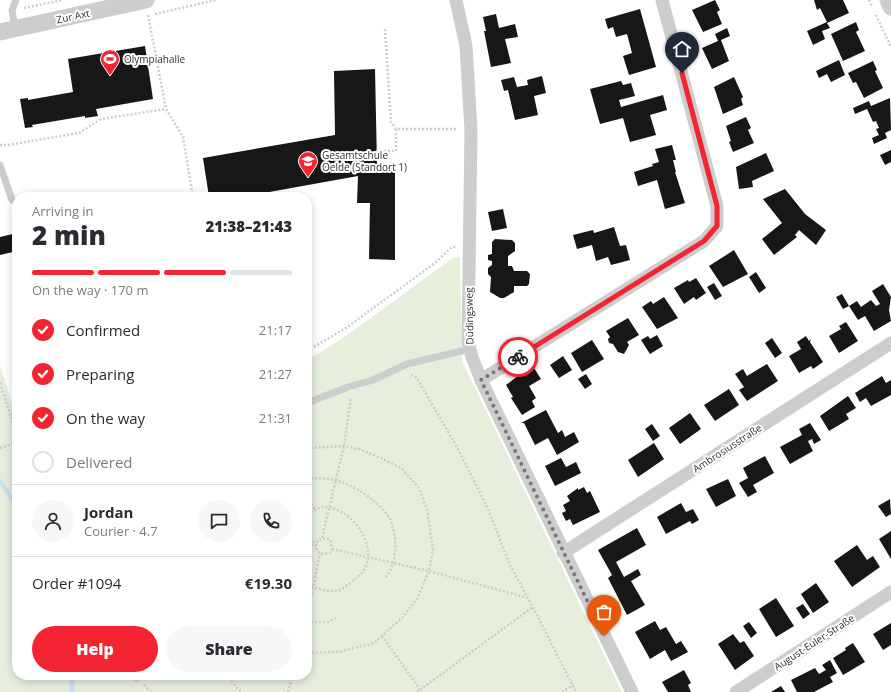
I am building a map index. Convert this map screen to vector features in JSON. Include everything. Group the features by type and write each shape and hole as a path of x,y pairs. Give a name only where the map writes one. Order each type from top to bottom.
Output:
{"street":[{"name":"Zur Axt","path":"7,31 146,0"},
{"name":"Düdingsweg","path":"456,0 466,46 470,130 468,342 481,380 563,553 632,692"},
{"path":"481,380 704,241 717,226 717,206 662,0"},
{"path":"888,0 891,7"},
{"name":"Ambrosiusstraße","path":"563,553 891,343"},
{"name":"August-Euler-Straße","path":"736,692 891,592"}],"lane":[{"path":"7,31 16,0"},
{"path":"0,165 12,200"},
{"path":"312,401 353,385 373,380 407,364 470,349"}],"path":[{"path":"12,10 63,0"},
{"path":"146,0 166,109 184,137 192,192"},
{"path":"869,0 891,47"},
{"path":"376,151 396,151 396,129 391,122 385,29"},
{"path":"0,145 79,133 101,119 166,109"},
{"path":"396,129 470,130"},
{"path":"312,348 346,328 435,263 452,247 469,246"},
{"path":"398,368 418,378 458,449 488,509 510,565 576,692"},
{"path":"0,383 12,420"},
{"path":"316,545 322,538 330,509 344,446 353,385"},
{"path":"0,448 12,444"},
{"path":"312,448 344,446 381,458 402,469 419,488 427,509 432,549 430,571 417,599 402,618 382,636 374,642 338,652 312,653"},
{"path":"312,480 327,479 336,481 367,495 386,514 391,524 396,541 394,563 384,579"},
{"path":"312,505 316,511"},
{"path":"312,512 323,507 348,517 358,527 365,539 368,557 364,570 351,583 338,591 321,590 314,587"},
{"path":"322,538 330,540 332,549"},
{"path":"312,541 320,553 312,596"},
{"path":"312,545 316,545"},
{"path":"332,549 430,571 528,598"},
{"path":"320,553 326,554 332,549"},
{"path":"417,692 421,691 533,607"},
{"path":"312,622 328,622 336,618"},
{"path":"382,636 421,691"},
{"path":"230,680 240,692"},
{"path":"288,692 292,680"},
{"path":"562,692 573,685"}],"green space":[{"path":"460,257 462,361 622,692 0,692 0,366 12,403 12,680 312,680 312,357 350,333 453,258"}],"building":[{"path":"715,0 720,10 717,12 722,24 703,32 692,10"},
{"path":"814,0 843,0 849,13 827,23 830,28 822,31 825,39 813,45 807,31 827,22 820,8 817,10"},
{"path":"640,9 656,67 629,75 623,56 632,53 627,34 616,37 613,27 608,29 605,19"},
{"path":"496,14 499,28 515,24 518,37 505,39 511,63 491,67 484,31 486,31 483,17"},
{"path":"856,22 859,30 856,32 865,51 843,61 831,34"},
{"path":"727,28 730,36 721,40 729,61 712,69 702,48 718,41 715,34"},
{"name":"Olympiahalle","path":"145,46 153,99 96,109 98,116 85,118 85,116 32,125 33,127 25,128 20,99 28,98 28,100 73,92 68,59"},
{"path":"839,60 845,75 831,82 827,74 819,78 816,71"},
{"path":"873,61 877,70 875,71 883,88 864,98 856,82 853,83 848,73"},
{"path":"375,69 377,165 395,165 395,260 369,259 370,203 357,203 358,176 270,192 208,192 203,158 335,135 334,71"},
{"path":"542,76 546,93 534,96 538,115 515,120 508,90 504,91 501,80 514,77 517,87 528,85 527,80"},
{"path":"734,77 743,97 741,99 743,105 723,114 714,87"},
{"path":"621,81 623,85 631,83 635,96 619,100 621,107 663,95 667,110 650,115 656,135 630,142 623,118 600,124 590,89"},
{"path":"890,98 891,130 885,133 887,138 874,144 872,138 879,135 876,129 879,128 876,121 873,122 867,109 855,114 853,108 869,101 871,106"},
{"path":"746,117 751,128 748,130 754,143 733,152 729,142 731,141 726,126"},
{"path":"672,145 676,160 673,160 675,172 685,203 665,209 657,180 638,186 634,172 653,166 652,164 659,162 655,149"},
{"path":"891,150 891,162 885,165 880,155"},
{"path":"766,153 774,171 752,181 753,187 739,189 736,167"},
{"path":"785,189 805,214 826,230 816,245 799,230 795,235 797,237 774,255 762,239 782,223 763,199"},
{"path":"503,209 507,228 492,231 488,212"},
{"path":"614,227 620,246 626,245 630,260 611,265 608,257 596,261 592,245 577,249 573,235 593,230 594,233"},
{"path":"12,234 12,252 0,255 0,237"},
{"path":"495,239 512,240 515,243 515,251 508,256 508,266 512,266 514,271 527,271 530,274 529,284 527,286 514,286 514,292 504,298 500,298 490,292 491,277 488,274 488,268 492,265 492,261 488,260 488,255 492,254 492,242"},
{"path":"734,250 748,274 723,287 709,266"},
{"path":"756,272 766,288 759,293 749,277"},
{"path":"696,278 706,293 696,300 694,297 684,304 674,288 688,280 689,282"},
{"path":"714,283 722,296 715,300 707,287"},
{"path":"883,284 891,297 889,310 891,321 874,331 865,316 858,320 849,306 857,301 861,307 871,300 876,306 880,304 872,291"},
{"path":"842,294 849,306 843,309 836,297"},
{"path":"664,297 678,318 657,329 642,307 651,301 653,304"},
{"path":"628,318 639,335 627,342 629,345 624,354 618,352 613,344 609,343 608,339 610,337 606,331"},
{"path":"846,322 858,341 839,353 829,336 841,329 839,326"},
{"path":"657,335 663,346 650,354 641,340 648,336 650,339"},
{"path":"806,336 809,341 811,339 810,342 823,362 813,369 811,366 799,373 789,356 801,349 797,342"},
{"path":"772,338 782,353 775,358 765,343"},
{"path":"592,340 604,359 582,372 571,353"},
{"path":"563,356 572,370 559,378 550,365"},
{"path":"767,364 778,381 747,401 739,390 744,387 735,374 743,369 747,376"},
{"path":"534,368 541,379 529,386 536,398 532,401 535,407 522,415 511,398 513,397 506,385 519,375 522,376"},
{"path":"586,374 592,384 585,389 578,379"},
{"path":"882,376 886,383 891,380 891,395 871,406 866,398 860,402 855,393"},
{"path":"729,389 739,405 715,421 704,405"},
{"path":"848,396 856,408 846,414 849,419 829,431 820,416"},
{"path":"546,410 558,433 562,430 565,437 574,432 579,442 557,455 548,438 535,445 524,423 521,423"},
{"path":"690,413 701,429 680,444 669,428"},
{"path":"810,423 821,440 814,444 812,439 808,441 813,451 790,464 780,447 802,435 799,429"},
{"path":"652,424 660,436 653,441 645,429"},
{"path":"654,443 664,459 638,477 628,460"},
{"path":"765,456 774,473 753,485 757,492 748,497 739,483 748,478 743,468"},
{"path":"561,458 566,467 576,462 581,473 555,486 545,466"},
{"path":"728,479 736,496 716,507 706,489"},
{"path":"584,487 587,493 590,491 600,512 573,525 570,519 566,521 562,513 566,511 563,505 570,501 567,496 578,488 578,490"},
{"path":"890,499 891,514 886,517 878,506"},
{"path":"681,503 686,512 693,509 699,520 692,524 690,521 666,534 657,517"},
{"path":"637,528 646,545 616,562 624,577 638,569 641,575 631,581 645,605 627,615 608,578 612,575 598,550"},
{"path":"891,531 891,559 879,539"},
{"path":"857,545 867,560 873,556 880,567 852,587 834,561"},
{"path":"816,583 829,602 813,613 801,594"},
{"path":"776,598 794,626 776,637 759,609"},
{"path":"803,604 810,614 803,619 796,608"},
{"path":"655,621 660,630 666,627 676,644 681,641 688,652 671,661 665,650 650,659 635,632"},
{"path":"749,622 757,633 751,638 743,626"},
{"path":"891,623 891,645 883,650 873,634"},
{"path":"733,634 740,643 744,641 754,656 735,670 718,644"},
{"path":"853,643 865,662 843,675 833,658 846,650 845,648"},
{"path":"830,660 837,673 830,677 833,682 814,692 797,692 791,680 815,668 819,674 826,670 822,665"},
{"path":"684,670 691,683 688,685 691,692 668,692 662,682"},
{"path":"781,686 785,692 771,692"}],"waterway":[{"path":"0,481 12,499"},
{"path":"72,680 72,692"}],"way so far":[{"path":"518,357 481,380 604,636"}],"place":[{"name":"Olympiahalle","path":"110,76"},
{"name":"Gesamtschule Oelde (Standort 1)","path":"308,178"}],"route":[{"path":"518,357 704,241 717,226 717,206 682,73"}]}
